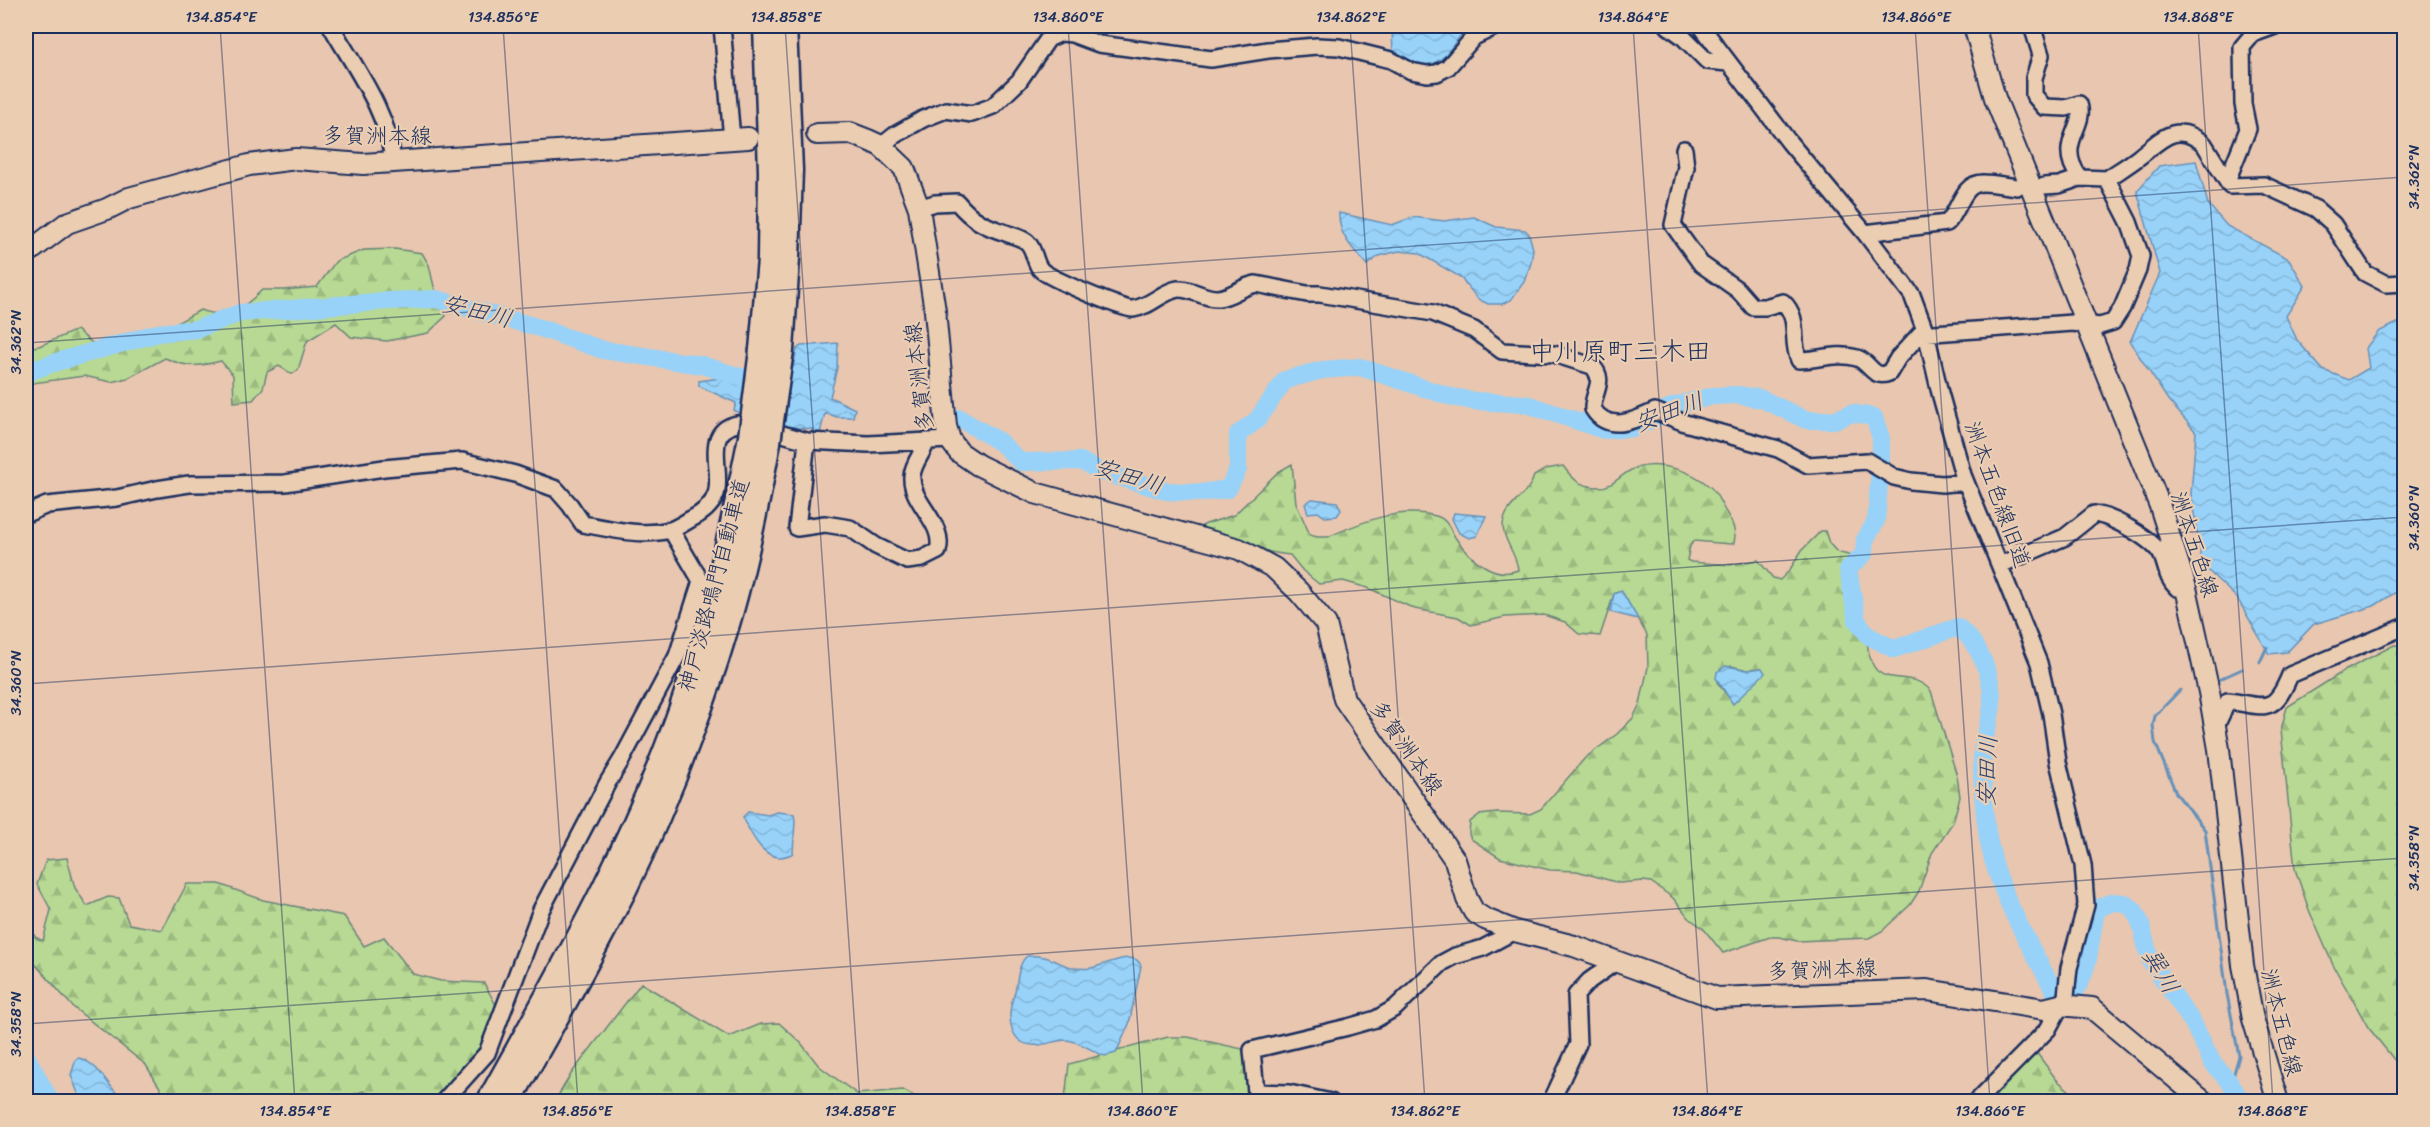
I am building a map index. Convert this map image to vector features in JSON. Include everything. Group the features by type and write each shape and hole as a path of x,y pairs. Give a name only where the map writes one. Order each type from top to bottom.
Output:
{"highway":[{"name":"神戸淡路鳴門自動車道","path":"765,26 772,350"},
{"name":"神戸淡路鳴門自動車道","path":"509,1101 610,921 675,773 704,699 728,623 754,524 760,440 772,350 788,258 790,170 785,26"},
{"name":"神戸淡路鳴門自動車道","path":"488,1101 590,916 628,839 658,767 686,694 709,619 734,519 760,440"}],"main road":[{"name":"洲本五色線","path":"1974,26 1995,98 2160,506 2186,588 2215,728 2243,965 2253,1019 2278,1101"},
{"name":"多賀洲本線","path":"818,134 850,133 881,146 904,168 919,208 935,311 946,426 950,440 959,452 978,465 1035,493 1239,549 1274,568 1299,592 1326,624 1344,699 1455,860 1467,899 1474,912 1515,931 1574,946 1717,998 1927,990 2044,1009 2064,994 2092,1008 2204,1101"},
{"name":"多賀洲本線","path":"26,254 67,223 107,209 129,198 249,165 296,159 363,164 740,139"}],"street":[{"path":"331,26 374,100 392,143 393,162"},
{"path":"722,26 740,139"},
{"path":"881,146 923,119 946,110 972,114 993,106 1019,81 1048,39 1060,33 1072,34 1099,44 1212,59 1287,48 1339,47 1391,60 1411,71 1427,74 1448,68 1473,31 1497,26"},
{"path":"1668,26 1682,36 1707,61 1728,63"},
{"name":"洲本五色線旧道","path":"1701,26 1789,142 1865,233 1912,296 1926,333 1965,482 2039,663 2051,714 2058,762 2083,865 2086,905 2064,994 2048,1029 1976,1101"},
{"path":"2227,181 2248,129 2243,104 2242,47 2253,34 2275,26"},
{"path":"2033,29 2041,56 2034,78 2034,95 2044,107 2066,108 2079,104 2081,110 2070,143 2072,166 2080,178"},
{"path":"2044,186 2059,185 2080,178 2107,179 2167,134 2190,135 2204,144 2230,186 2264,185 2316,209 2333,224 2365,273 2386,284 2404,283"},
{"path":"1684,149 1686,167 1673,225 1701,264 1738,290 1753,307 1784,302 1796,326 1796,351 1799,360 1833,356 1854,357 1862,360 1876,374 1886,375 1916,337 1926,333 2072,323 2100,326 2113,322 2122,308 2138,270 2140,256 2129,222 2107,179"},
{"path":"1865,233 1947,223 1953,218 1972,184 1985,183 2017,187"},
{"path":"919,208 935,203 957,202 970,217 990,228 1021,238 1030,244 1040,269 1058,282 1131,309 1155,302 1171,291 1186,290 1215,298 1229,295 1247,285 1256,284 1433,313 1474,330 1502,351 1554,354 1592,366 1597,370 1600,380 1592,403 1593,409 1602,420 1614,424 1627,423 1655,411 1685,423 1778,449 1808,465 1861,461 1879,467 1894,477 1911,481 1942,484 1965,482"},
{"path":"26,514 47,505 117,498 189,484 285,483 384,468 462,460 515,474 556,489 583,524 638,533 671,530 703,513 716,494 718,439 724,429 734,424 744,423 807,441 868,444 950,440"},
{"path":"807,441 796,528 825,524 850,528 876,546 907,561 922,559 938,551 940,543 937,532 912,487 912,474 927,441"},
{"path":"2000,565 2065,537 2094,514 2105,515 2123,523 2160,553 2168,579 2177,588 2186,588"},
{"path":"443,1101 487,1053 541,910 677,656 701,581 671,530"},
{"path":"2215,728 2228,701 2252,707 2268,705 2281,697 2290,675 2404,627"},
{"path":"1331,1101 1289,1093 1256,1092 1252,1050 1348,1028 1376,1019 1395,1008 1442,963 1455,956 1484,948 1515,931"},
{"path":"1551,1101 1578,1044 1576,995 1589,981 1617,961"}],"green space":[{"path":"395,249 422,253 429,265 435,291 446,316 428,333 387,341 351,337 336,323 307,341 298,370 292,374 279,366 267,372 263,388 253,400 234,402 233,375 221,361 192,366 165,358 128,378 111,382 84,376 26,384 26,348 39,346 77,330 100,347 118,349 155,334 200,310 219,314 234,311 248,303 262,290 317,287 336,261 364,250"},
{"path":"1292,464 1296,503 1310,535 1328,537 1381,517 1422,513 1440,518 1462,547 1476,560 1483,566 1500,572 1518,570 1504,532 1504,518 1527,489 1534,476 1546,469 1563,466 1578,482 1593,487 1610,485 1631,470 1645,466 1674,468 1702,480 1718,497 1733,525 1735,538 1734,543 1731,544 1694,541 1690,546 1687,560 1691,562 1730,565 1758,560 1773,578 1780,580 1789,571 1802,550 1821,531 1825,531 1829,543 1837,552 1852,556 1844,568 1850,606 1860,632 1867,639 1870,657 1875,668 1891,677 1921,683 1931,691 1957,776 1960,797 1953,822 1932,853 1919,891 1910,905 1882,931 1869,938 1797,941 1770,937 1723,953 1703,928 1690,919 1673,898 1651,882 1619,883 1577,871 1550,870 1500,858 1471,839 1470,822 1479,815 1530,814 1541,809 1585,758 1617,734 1633,718 1640,704 1648,667 1647,635 1624,595 1618,591 1614,594 1600,636 1579,634 1565,622 1544,615 1505,617 1471,625 1458,617 1415,609 1368,588 1343,581 1319,584 1303,571 1290,555 1230,541 1202,526 1234,515 1278,472","holes":["1731,666 1748,670 1759,668 1733,703 1717,682"]},
{"path":"2394,645 2404,646 2404,1072 2368,1027 2333,965 2309,910 2295,869 2281,730 2287,707 2344,671"},
{"path":"67,858 75,888 87,906 108,897 119,898 129,924 162,930 187,884 219,884 263,900 344,916 364,946 384,937 413,974 441,981 484,983 497,1007 477,1059 438,1101 388,1101 363,1091 336,1101 168,1101 146,1065 73,1007 36,965 26,962 26,911 35,937 43,941 51,910 37,884 46,860"},
{"path":"641,983 729,1037 761,1024 779,1023 801,1043 819,1066 857,1094 903,1090 923,1101 555,1101 571,1074"},
{"path":"1168,1037 1188,1037 1247,1050 1250,1096 1247,1101 1055,1102 1065,1099 1069,1064"},
{"path":"2036,1052 2056,1079 2081,1101 1988,1102"}],"water":[{"path":"1392,26 1460,26 1461,35 1444,57 1430,66 1415,69 1393,57"},
{"path":"2196,161 2208,204 2227,226 2289,259 2305,286 2286,316 2297,340 2323,370 2349,380 2369,368 2366,348 2378,332 2404,320 2404,587 2374,606 2314,624 2287,652 2269,654 2237,598 2202,565 2191,494 2196,432 2168,400 2130,342 2160,273 2137,191 2159,166"},
{"path":"1339,213 1392,225 1413,217 1444,221 1474,217 1496,227 1525,230 1529,234 1533,249 1531,263 1524,282 1511,300 1502,304 1488,304 1478,299 1460,277 1419,253 1399,251 1379,256 1367,265 1344,235"},
{"path":"838,343 837,368 830,397 855,409 853,417 837,417 825,413 820,433 812,432 812,429 782,426 752,419 734,410 736,403 699,386 699,381 788,369 793,367 797,349 801,346"},
{"path":"1312,499 1337,502 1341,510 1337,516 1325,517 1318,512 1308,513 1305,504"},
{"path":"1454,513 1486,516 1477,536 1469,538 1459,533 1452,519"},
{"path":"1621,590 1638,619 1610,612 1614,594"},
{"path":"1726,666 1748,670 1762,668 1765,673 1733,704 1716,678 1717,672"},
{"path":"748,812 768,815 777,812 794,814 793,853 784,857 775,857 762,848 743,817"},
{"path":"1027,956 1045,957 1081,969 1126,958 1138,961 1141,966 1129,1024 1116,1053 1105,1056 1076,1042 1066,1040 1039,1045 1021,1042 1012,1029 1010,1013 1020,969"},
{"path":"79,1058 93,1066 124,1101 81,1101 71,1075 76,1059"}],"waterway":[{"name":"安田川","path":"26,373 158,333 197,329 240,313 436,299 540,328 603,350 702,365 761,383"},
{"name":"安田川","path":"959,418 1000,442 1021,462 1081,461 1099,471 1167,491 1201,493 1228,489 1238,469 1238,434 1257,420 1285,380 1322,370 1360,367 1451,397 1526,404 1604,430 1635,428 1674,406 1713,396 1738,395 1762,399 1806,420 1834,420 1852,413 1874,417 1881,438 1876,521 1865,540 1864,554 1848,569 1857,621 1869,636 1894,649 1958,627 1973,642 1979,652 1984,662 1992,694 1982,754 1984,806 1990,845 2003,889 2033,952 2055,992 2076,990 2088,960 2097,909 2112,902 2125,903 2134,910 2141,924 2150,960 2193,1023 2212,1062 2231,1084 2242,1102"},
{"path":"2260,662 2267,647"},
{"path":"2218,680 2242,669"},
{"path":"2180,690 2155,716 2153,725 2155,742 2176,793 2205,830 2227,994 2239,1056 2231,1084"},
{"path":"26,1056 51,1102"}],"district":[{"name":"中川原町三木田","path":"1620,351"}],"water label":[{"name":"巽川","path":"2161,971"}]}
